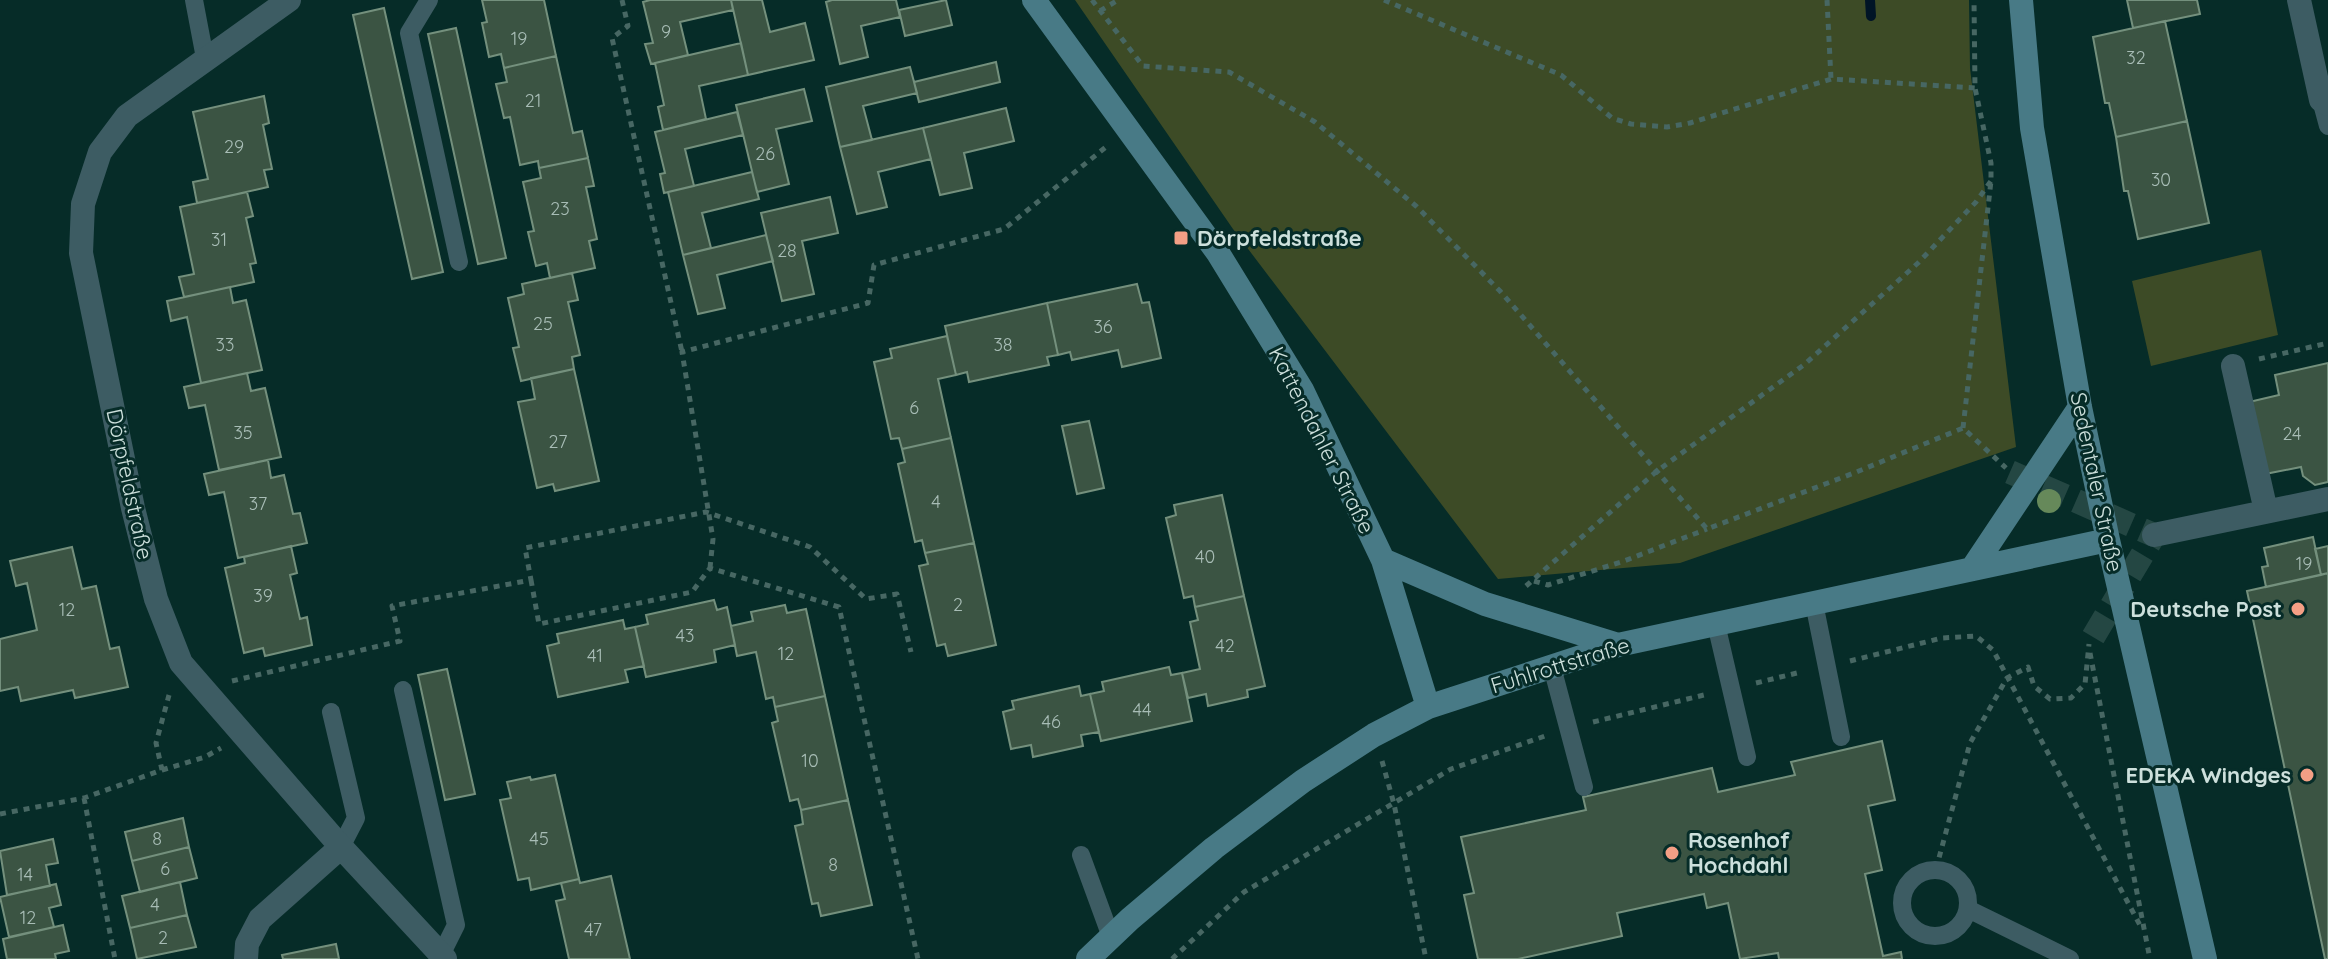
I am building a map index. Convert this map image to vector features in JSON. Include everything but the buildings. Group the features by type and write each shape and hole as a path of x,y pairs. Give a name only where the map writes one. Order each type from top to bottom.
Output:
{"street":[{"name":"Dörpfeldstraße","path":"289,0 127,116 100,152 83,204 81,253 133,508 156,599 181,663 341,847 443,957"},
{"name":"Kattendahler Straße","path":"1034,0 1218,253 1302,390 1383,560 1428,707"},
{"name":"Sedentaler Straße","path":"2021,0 2032,128 2080,407 2205,959"},
{"path":"2299,0 2324,102"},
{"path":"2244,363 2266,511"},
{"path":"1972,569 2080,407"},
{"path":"2154,535 2328,499"},
{"name":"Fuhlrottstraße","path":"1088,959 1239,829 1303,781 1374,735 1428,707 1618,645 2108,540"},
{"path":"1383,560 1497,608 1618,645"},
{"path":"246,959 247,944 260,919 341,847"}],"lane":[{"path":"194,0 205,58"},
{"path":"429,0 409,33 459,262"},
{"path":"2324,102 2328,126"},
{"path":"1814,603 1841,737"},
{"path":"1716,624 1747,757"},
{"path":"1552,667 1584,787"},
{"path":"403,690 456,925 443,957"},
{"path":"331,712 356,818 341,847"},
{"path":"1081,855 1111,937"},
{"path":"1936,869 1956,877 1966,892 1968,909 1961,923 1949,932 1931,936 1914,929 1903,914 1902,899 1908,882 1920,873 1936,869"},
{"path":"1968,909 2070,959"}],"path":[{"path":"622,0 628,26 612,38 682,352 706,512 713,539 710,568 692,592 539,624 525,548 706,512 810,547 866,599 897,594 911,652"},
{"path":"1092,0 1143,66 1229,72 1315,122 1416,206 1500,291 1707,529"},
{"path":"1100,11 1118,0"},
{"path":"1384,0 1561,75 1612,118 1631,124 1667,127 1690,123 1831,79 1975,88"},
{"path":"1827,0 1831,79"},
{"path":"1963,428 1991,181 1991,163 1975,88 1974,0"},
{"path":"682,352 868,303 874,265 1004,229 1129,129"},
{"path":"1497,608 1534,581 1575,541 1657,471 1805,364 1918,263 1976,202 1991,181"},
{"path":"2244,363 2328,343"},
{"path":"1534,581 1548,585 1624,561 1963,428"},
{"path":"1963,428 2010,472"},
{"path":"710,568 839,607 918,959"},
{"path":"201,689 400,641 392,606 531,580"},
{"path":"1172,959 1244,892 1451,769 1570,728 1942,638 1976,636 1993,650 2142,929"},
{"path":"162,770 156,743 172,686 170,640"},
{"path":"1936,869 1970,743 2007,678 2028,667 2034,686 2050,699 2071,698 2085,684 2089,644 2150,959"},
{"path":"1374,735 1394,804 1426,959"},
{"path":"0,814 84,798 205,757 243,736"},
{"path":"84,798 115,959"}],"green space":[{"path":"1075,0 1969,0 1970,68 2016,447 1680,563 1498,579 1233,229"},
{"path":"2261,250 2278,335 2151,366 2132,281"}],"waterway":[{"path":"1870,0 1871,16"}],"tunnel":[{"path":"2010,472 2154,535 2089,644"}],"place":[{"name":"Dörpfeldstraße","path":"1181,238"},
{"name":"Deutsche Post","path":"2298,609"},
{"name":"EDEKA Windges","path":"2307,775"},
{"name":"Rosenhof Hochdahl","path":"1672,853"}]}
